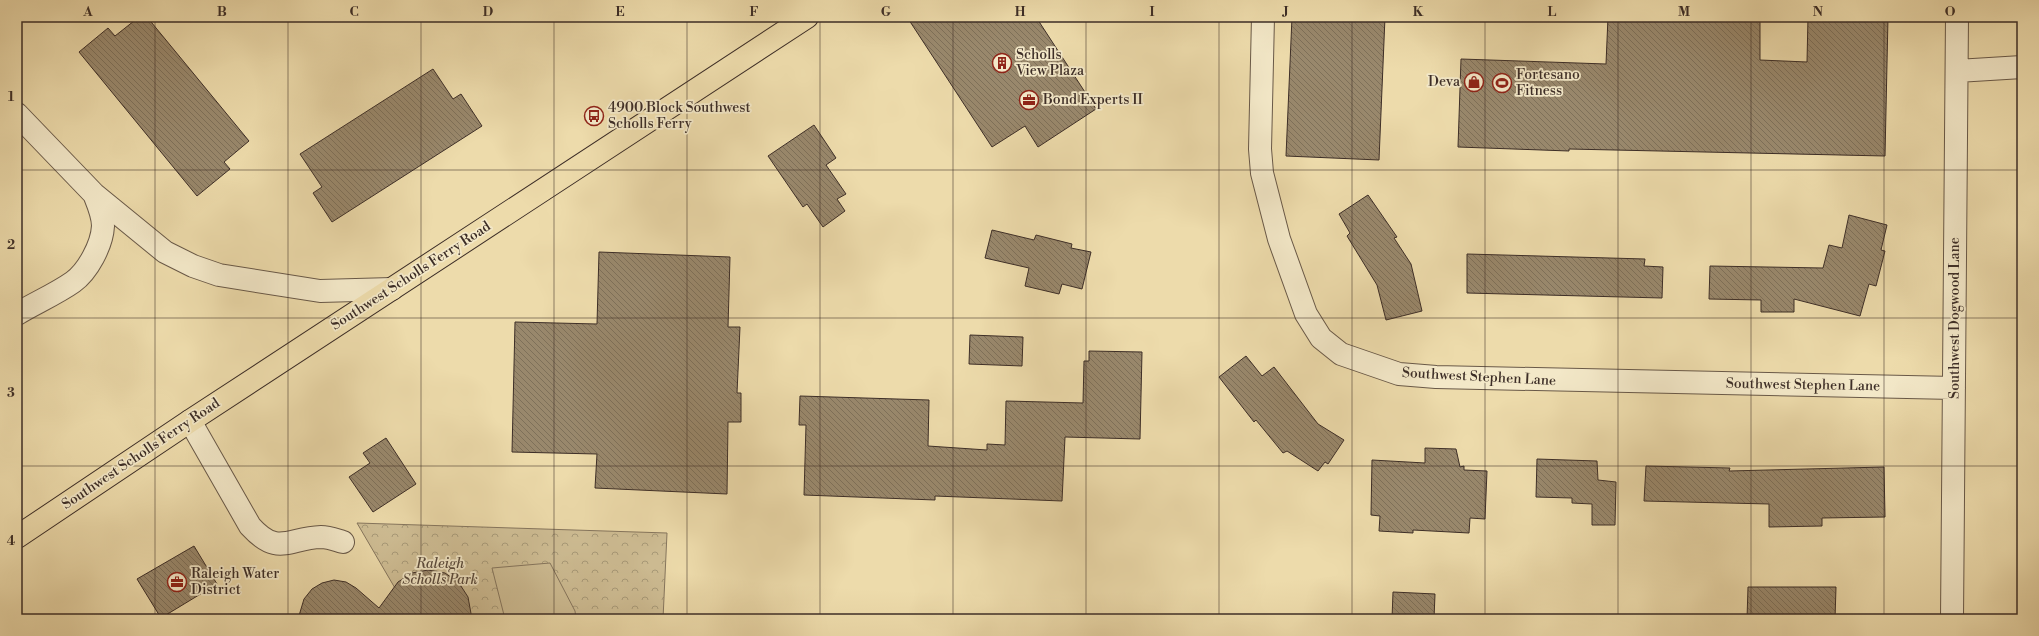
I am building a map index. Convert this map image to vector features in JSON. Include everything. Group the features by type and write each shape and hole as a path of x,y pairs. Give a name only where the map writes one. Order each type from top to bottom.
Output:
{"main road":[{"name":"Southwest Scholls Ferry Road","path":"17,537 190,421 807,17"}],"street":[{"name":"Southwest Stephen Lane","path":"1263,17 1260,149 1262,173 1268,200 1279,239 1306,314 1321,338 1341,354 1399,374 1487,380 1954,388"},
{"name":"Southwest Dogwood Lane","path":"1952,619 1958,17"},
{"path":"1957,71 2022,67"},
{"path":"17,114 94,194 165,252 218,275 320,291 392,289"},
{"path":"17,314 74,281 89,264 98,246 103,227 100,209 94,194"},
{"path":"190,421 256,534 273,544 284,544 321,537 343,542"}],"green space":[{"name":"Raleigh Scholls Park","path":"357,523 667,533 663,619 413,619"},
{"path":"550,563 575,611 576,619 505,619 492,568"}],"building":[{"path":"139,17 147,17 249,141 224,162 230,169 197,196 79,52 108,28 115,36"},
{"name":"Scholls View Plaza","path":"907,17 1036,17 1096,109 1038,147 1025,126 992,147"},
{"path":"1292,17 1385,17 1379,160 1286,156"},
{"path":"1608,17 1760,17 1760,60 1807,62 1808,17 1888,17 1885,156 1569,149 1569,151 1458,147 1461,59 1606,64"},
{"path":"433,69 453,99 461,94 482,126 332,222 313,193 322,187 300,154"},
{"path":"814,125 836,158 826,165 846,194 837,199 845,211 823,227 807,204 803,207 768,156"},
{"path":"1368,195 1397,237 1394,238 1411,264 1422,311 1386,320 1377,285 1347,236 1350,233 1339,214"},
{"path":"1849,215 1887,225 1881,250 1885,251 1876,286 1869,284 1860,316 1794,299 1794,312 1761,312 1761,300 1709,299 1710,266 1823,268 1829,245 1842,248"},
{"path":"992,230 1034,240 1036,235 1072,244 1071,248 1091,252 1082,289 1062,284 1059,294 1025,286 1029,268 985,258"},
{"path":"599,252 730,257 728,327 740,327 737,393 741,393 741,422 728,422 727,494 595,488 597,454 512,452 515,322 597,324"},
{"path":"1467,254 1645,259 1644,266 1663,267 1662,298 1467,293"},
{"path":"970,335 1023,337 1022,366 969,364"},
{"path":"1089,351 1142,352 1140,439 1065,437 1062,501 935,496 935,500 804,495 806,425 799,425 800,396 929,400 928,446 987,450 987,444 1005,445 1006,401 1083,403 1084,361 1089,361"},
{"path":"1246,356 1262,376 1274,367 1318,424 1344,440 1328,464 1325,462 1318,471 1287,451 1283,453 1256,420 1254,422 1219,377"},
{"path":"386,438 416,484 373,512 349,477 370,463 363,453"},
{"path":"1425,448 1456,449 1460,467 1464,466 1464,470 1487,471 1485,519 1470,518 1469,533 1413,530 1413,533 1379,531 1380,516 1371,515 1372,460 1425,463"},
{"path":"1537,459 1597,461 1598,480 1616,482 1615,525 1592,525 1592,504 1572,503 1572,498 1536,497"},
{"path":"1646,466 1730,468 1729,471 1884,467 1885,517 1822,518 1822,526 1769,527 1769,504 1644,501"},
{"name":"Raleigh Water District","path":"194,546 217,584 161,618 137,579"},
{"path":"428,570 445,573 459,583 468,597 472,619 298,619 304,599 312,589 322,583 334,580 346,582 356,588 379,608 398,582 412,573"},
{"path":"1748,587 1836,587 1835,619 1747,619"},
{"path":"1393,592 1435,594 1434,619 1392,619"}],"place":[{"name":"Scholls View Plaza","path":"1002,63"},
{"name":"Deva","path":"1474,82"},
{"name":"Fortesano Fitness","path":"1502,83"},
{"name":"Bond Experts II","path":"1029,100"},
{"name":"4900 Block Southwest Scholls Ferry","path":"594,116"},
{"name":"Raleigh Water District","path":"177,582"}]}
